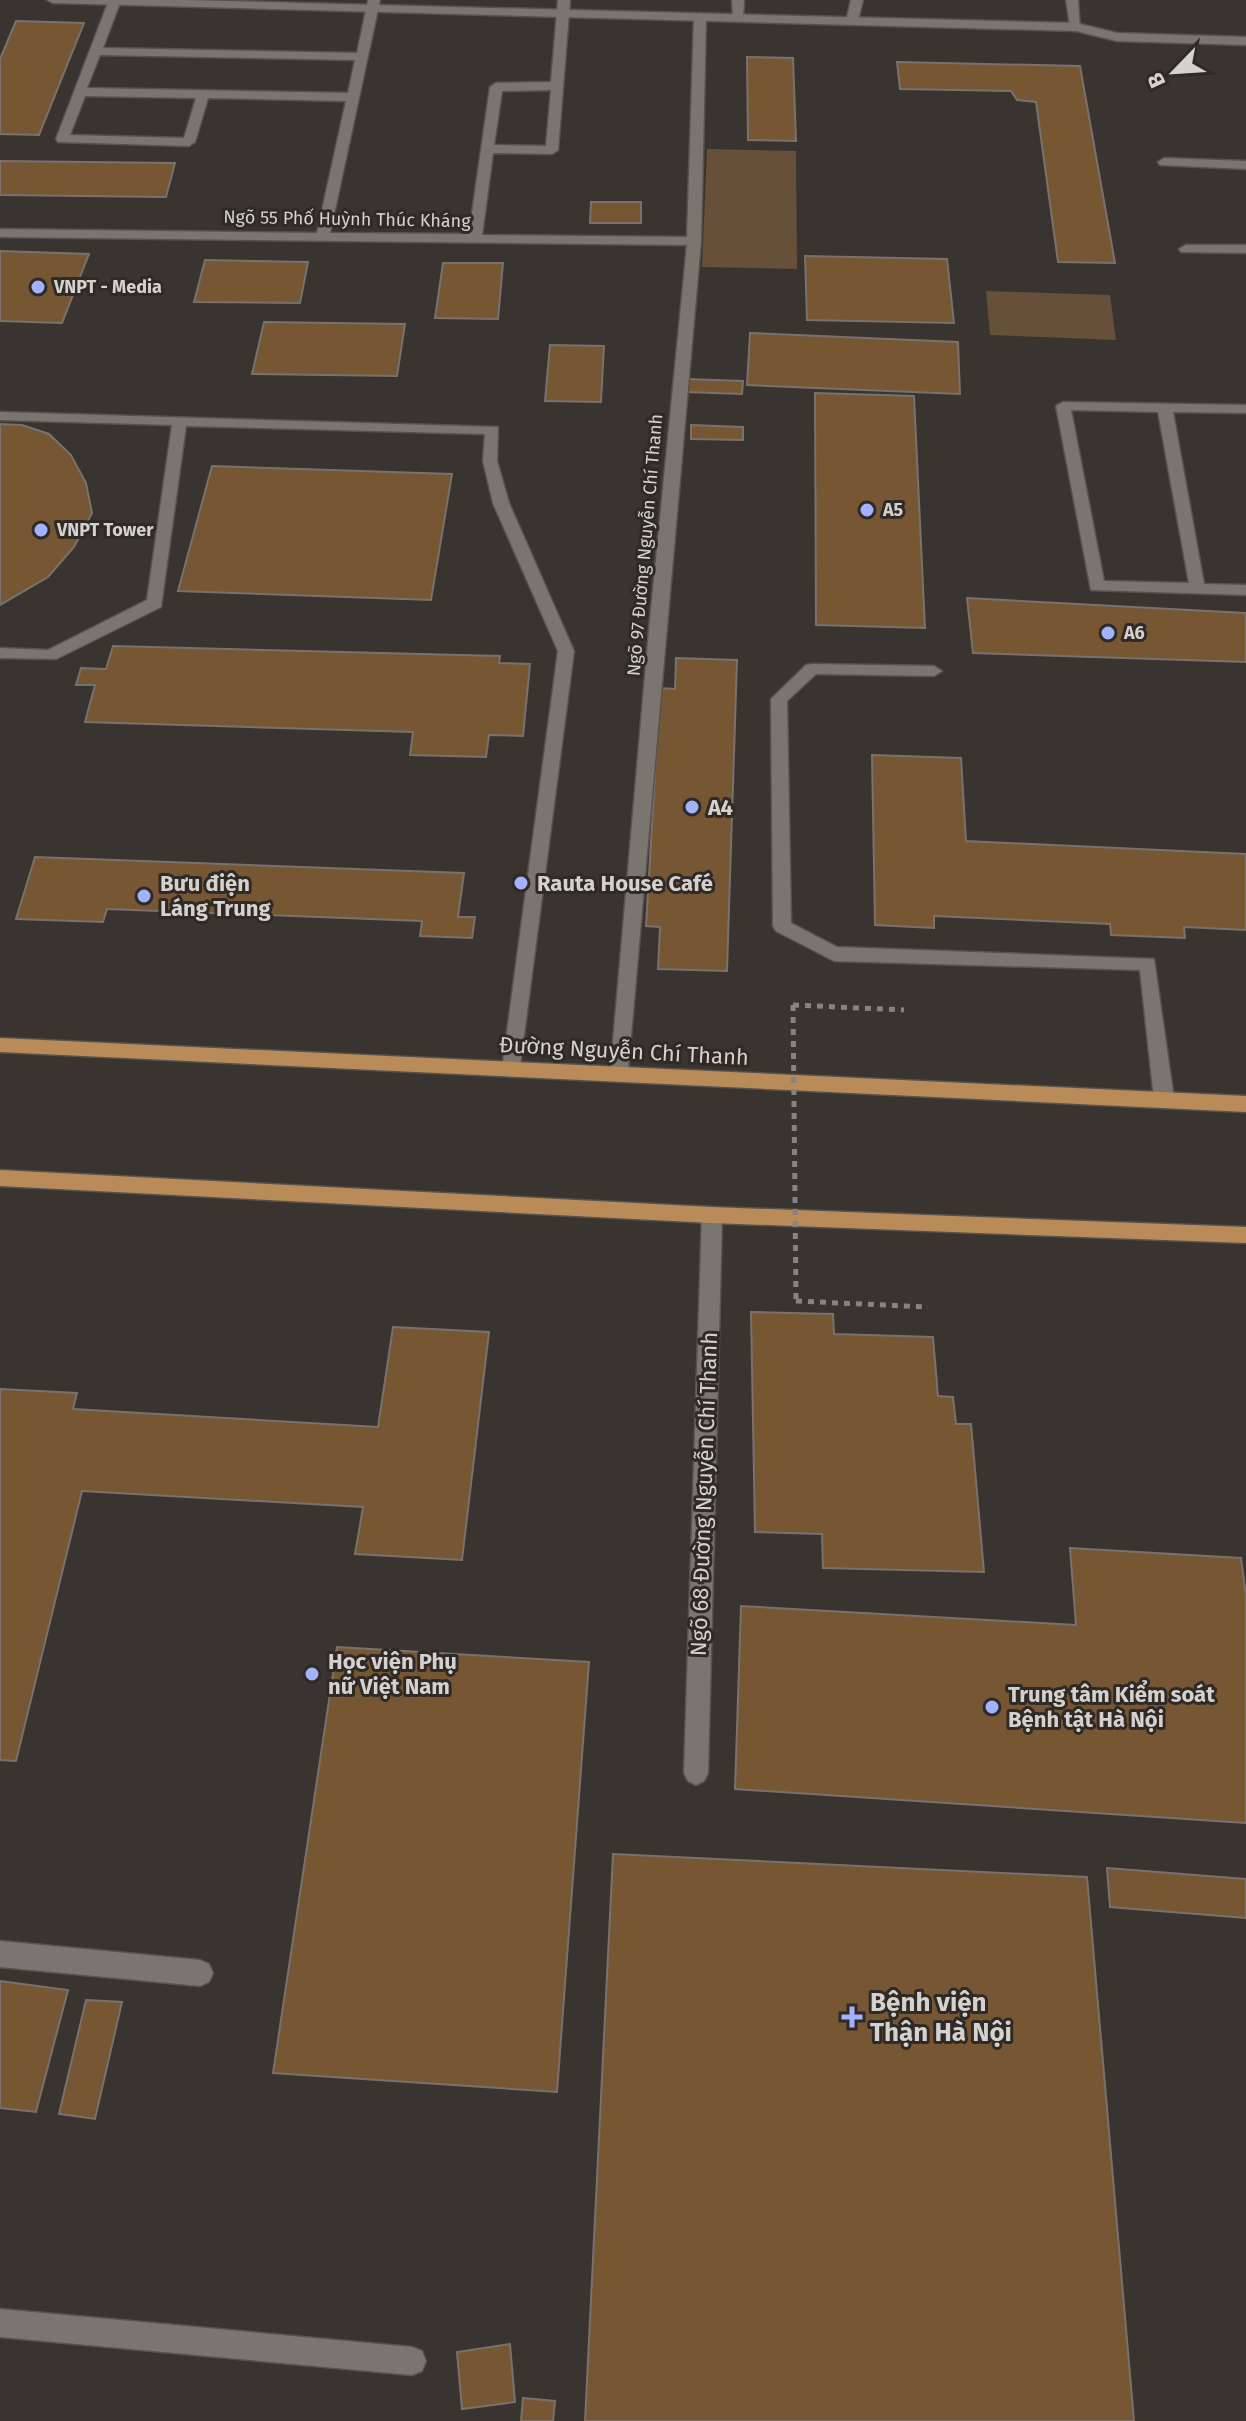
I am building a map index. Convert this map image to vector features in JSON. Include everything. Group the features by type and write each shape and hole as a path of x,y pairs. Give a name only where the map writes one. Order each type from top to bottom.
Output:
{"main road":[{"name":"Đường Nguyễn Chí Thanh","path":"0,1045 1246,1104"},
{"path":"0,1178 712,1215 1246,1235"}],"street":[{"path":"53,0 563,7 700,17 1076,27 1117,37 1246,41"},
{"path":"738,0 739,18"},
{"path":"852,21 857,0"},
{"path":"1072,0 1076,27"},
{"path":"114,1 62,139 189,142 203,94"},
{"path":"323,236 373,4"},
{"path":"487,149 552,150 563,7"},
{"name":"Ngõ 97 Đường Nguyễn Chí Thanh","path":"620,1076 657,630 694,241 700,17"},
{"path":"95,51 362,57"},
{"path":"475,238 496,87 557,86"},
{"path":"80,92 353,97"},
{"path":"1164,162 1246,165"},
{"name":"Ngõ 55 Phố Huỳnh Thúc Kháng","path":"0,233 694,241"},
{"path":"1186,249 1246,249"},
{"path":"1246,409 1063,406 1097,586 1246,590"},
{"path":"1165,408 1197,587"},
{"path":"0,416 493,430 490,461 501,503 566,651 512,1069"},
{"path":"0,653 50,655 155,603 180,420"},
{"path":"934,671 812,669 779,699 782,926 834,954 1148,964 1164,1099"},
{"name":"Ngõ 68 Đường Nguyễn Chí Thanh","path":"696,1773 712,1215"},
{"path":"0,1954 200,1973"},
{"path":"0,2323 412,2361"}],"path":[{"path":"904,1010 793,1005 796,1301 928,1307"}],"shaded area":[{"path":"707,149 796,151 797,269 702,267"},
{"path":"986,291 1110,295 1116,340 990,335"}],"building":[{"path":"16,21 84,23 39,135 0,134 0,59"},
{"path":"747,57 793,58 796,141 748,140"},
{"path":"897,62 1080,66 1115,263 1058,262 1036,102 1017,100 1011,91 900,89"},
{"path":"0,161 175,163 166,197 0,195"},
{"path":"591,202 641,202 641,223 590,223"},
{"name":"VNPT - Media","path":"0,251 89,254 62,323 0,321"},
{"path":"805,256 947,259 954,323 807,320"},
{"path":"205,260 308,262 300,303 194,302"},
{"path":"443,263 503,263 498,319 435,318"},
{"path":"264,322 405,324 397,376 252,374"},
{"path":"750,333 958,342 960,394 747,385"},
{"path":"550,345 604,346 601,402 545,401"},
{"path":"687,379 743,381 742,394 686,392"},
{"name":"A5","path":"815,393 914,396 925,628 816,625"},
{"name":"VNPT Tower","path":"0,424 22,425 49,434 71,455 86,483 92,513 74,547 48,577 0,605"},
{"path":"691,425 743,427 743,440 691,439"},
{"path":"212,466 452,474 431,600 178,591"},
{"name":"A6","path":"967,598 1246,613 1246,662 973,653"},
{"path":"113,646 500,656 499,663 530,664 523,736 489,735 486,757 410,755 413,732 85,722 95,685 76,685 81,668 106,669"},
{"name":"A4","path":"676,658 737,660 727,971 658,969 660,927 646,926 660,688 675,689"},
{"path":"872,755 961,758 966,841 1246,854 1246,930 1184,927 1185,938 1111,935 1110,924 934,916 934,928 875,925"},
{"path":"35,857 464,873 458,917 475,917 472,938 420,936 422,921 107,909 103,922 16,919"},
{"path":"751,1312 833,1314 834,1334 933,1337 938,1396 953,1397 956,1424 971,1424 984,1572 823,1568 822,1534 755,1532"},
{"path":"393,1327 489,1332 462,1560 355,1554 363,1507 82,1491 16,1761 0,1760 0,1389 77,1393 73,1409 378,1427"},
{"name":"Trung tâm Kiểm soát Bệnh tật Hà Nội","path":"1070,1548 1241,1558 1246,1596 1246,1823 735,1789 741,1606 1076,1625"},
{"path":"337,1647 589,1662 557,2092 273,2073"},
{"name":"Bệnh viện Thận Hà Nội","path":"613,1854 1087,1877 1134,2421 585,2421"},
{"path":"1107,1868 1246,1879 1246,1918 1110,1907"},
{"path":"0,1981 68,1990 36,2112 0,2108"},
{"path":"86,2000 122,2002 95,2119 59,2114"},
{"path":"510,2344 515,2402 462,2409 457,2352"},
{"path":"523,2398 555,2401 553,2421 521,2421"}],"place":[{"name":"VNPT - Media","path":"38,287"},
{"name":"A5","path":"867,510"},
{"name":"VNPT Tower","path":"41,530"},
{"name":"A6","path":"1108,633"},
{"name":"A4","path":"692,807"},
{"name":"Rauta House Café","path":"521,883"},
{"name":"Bưu điện Láng Trung","path":"144,896"},
{"name":"Học viện Phụ nữ Việt Nam","path":"312,1674"},
{"name":"Trung tâm Kiểm soát Bệnh tật Hà Nội","path":"992,1707"},
{"name":"Bệnh viện Thận Hà Nội","path":"852,2017"}]}
